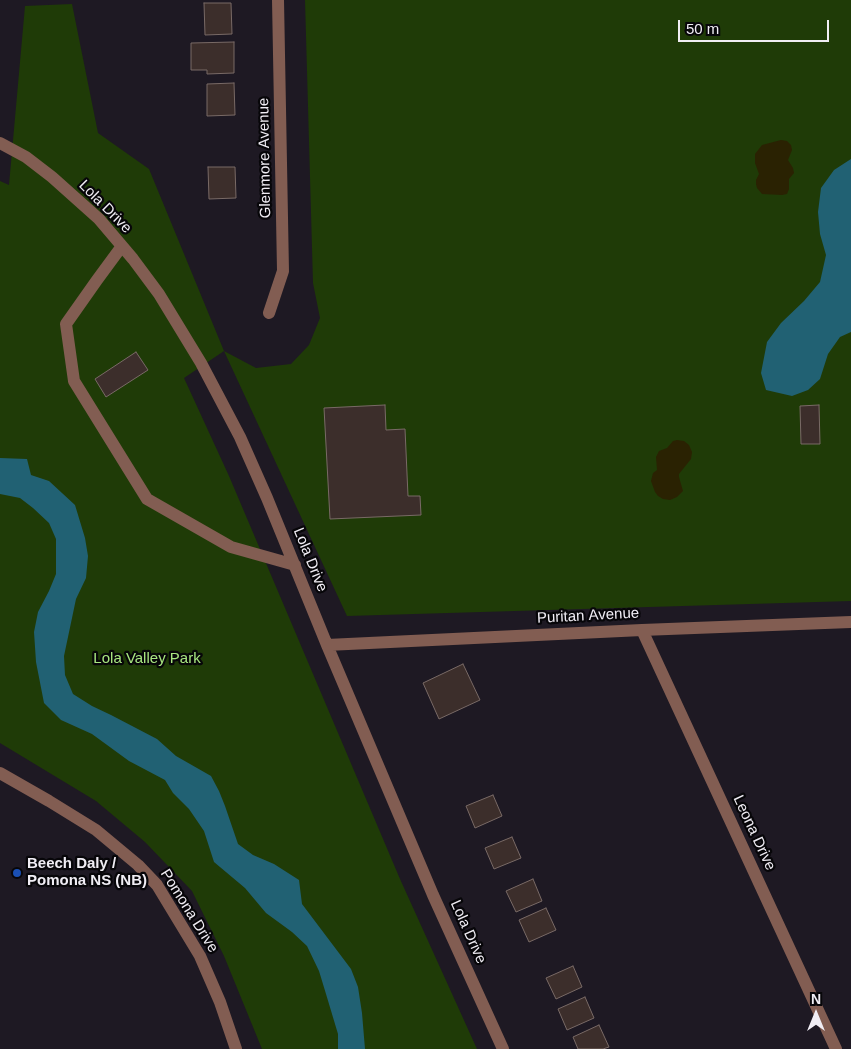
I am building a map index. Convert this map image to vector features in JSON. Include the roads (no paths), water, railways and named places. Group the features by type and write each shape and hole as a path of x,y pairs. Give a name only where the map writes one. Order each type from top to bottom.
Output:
{"street":[{"name":"Glenmore Avenue","path":"270,313 283,270 278,0"},
{"name":"Lola Drive","path":"0,143 26,157 52,177 99,219 159,294 205,370 240,437 268,498 327,646 433,895 503,1049"},
{"path":"122,246 66,324 74,381 147,499 231,546 295,565"},
{"name":"Puritan Avenue","path":"327,646 642,630 851,622"},
{"name":"Leona Drive","path":"642,630 836,1049"},
{"name":"Pomona Drive","path":"0,773 96,830 138,865 157,885 200,956 220,1002 236,1049"}],"water":[{"path":"851,159 851,332 840,337 828,354 820,379 808,390 792,396 766,390 761,373 767,342 781,323 804,301 820,282 826,255 820,234 818,212 821,188 834,170"},
{"path":"0,458 27,459 31,475 49,481 75,505 85,538 88,556 86,578 76,599 64,656 65,675 73,694 92,706 157,739 176,756 211,776 225,806 238,844 253,855 274,864 299,880 302,904 351,969 358,987 365,1049 338,1049 338,1034 326,994 319,971 307,946 292,932 266,913 245,888 214,862 204,831 189,809 173,793 165,780 129,761 92,734 61,720 44,703 36,662 34,632 38,612 56,574 56,539 49,523 33,508 20,498 0,494"}],"place":[{"name":"Beech Daly / Pomona NS (NB)","path":"17,873"}],"park label":[{"name":"Lola Valley Park","path":"147,659"}]}
